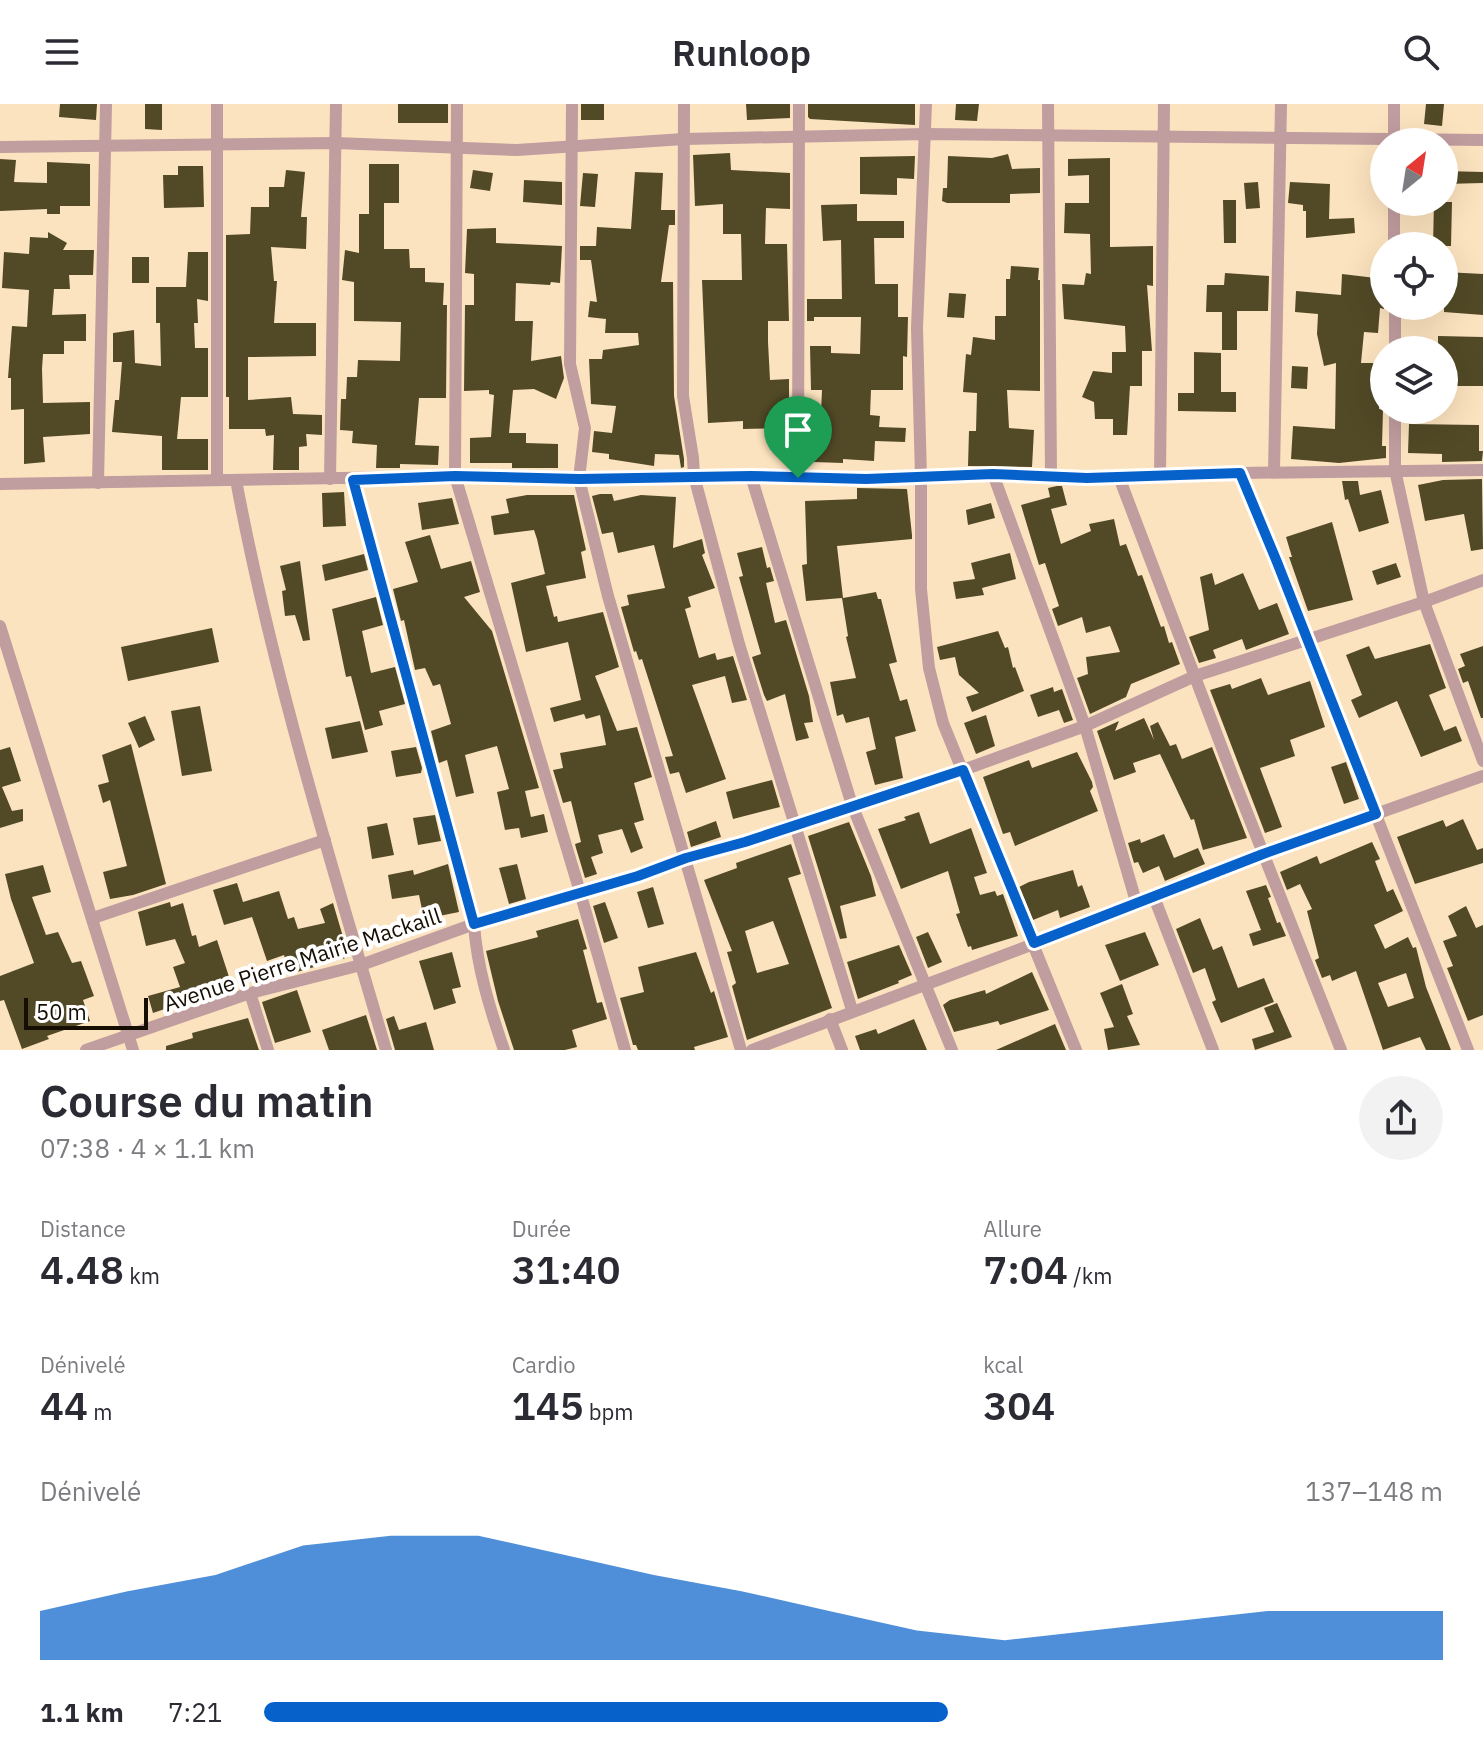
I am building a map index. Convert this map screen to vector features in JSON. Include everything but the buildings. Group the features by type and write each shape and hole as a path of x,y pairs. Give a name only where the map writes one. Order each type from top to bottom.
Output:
{"street":[{"path":"98,483 106,104"},
{"path":"217,104 217,480"},
{"path":"330,479 336,104"},
{"path":"457,104 455,476 625,1050"},
{"path":"572,104 570,364 585,428 579,479 608,596 741,1050"},
{"path":"684,104 683,396 694,476 739,644 852,1010"},
{"path":"798,478 799,104"},
{"path":"926,104 917,328 921,589 929,668 943,723 1076,1050"},
{"path":"1048,104 1051,475"},
{"path":"1160,477 1164,104"},
{"path":"1274,472 1281,104"},
{"path":"1394,104 1394,128"},
{"path":"0,147 335,143 517,150 684,139 926,134 1370,140"},
{"path":"1458,140 1483,140"},
{"path":"1395,424 1395,470 1424,602 1483,761"},
{"path":"0,484 455,476 579,479 993,474 1160,477 1274,472 1483,470"},
{"path":"1240,473 1468,1050"},
{"path":"993,474 1085,726 1137,905"},
{"path":"751,476 852,805 952,1050"},
{"path":"1119,477 1341,1050"},
{"path":"236,480 252,567 325,840 386,1050"},
{"path":"353,480 474,924 475,947 487,999 504,1050"},
{"name":"Avenue Pierre Mairie Mackaill","path":"86,1050 250,993 361,965 474,924 638,876 963,770 1085,726 1195,676 1483,580"},
{"path":"0,626 133,1050"},
{"path":"752,1050 1137,905 1263,854 1483,776"},
{"path":"93,918 325,840"},
{"path":"1154,897 1213,1050"},
{"path":"250,993 268,1050"},
{"path":"830,1019 842,1050"}],"route":[{"path":"1240,473 1376,814 1263,854 1034,943 963,770 638,876 474,924 353,480 455,476 798,478 993,474 1087,478 1240,473"}]}
